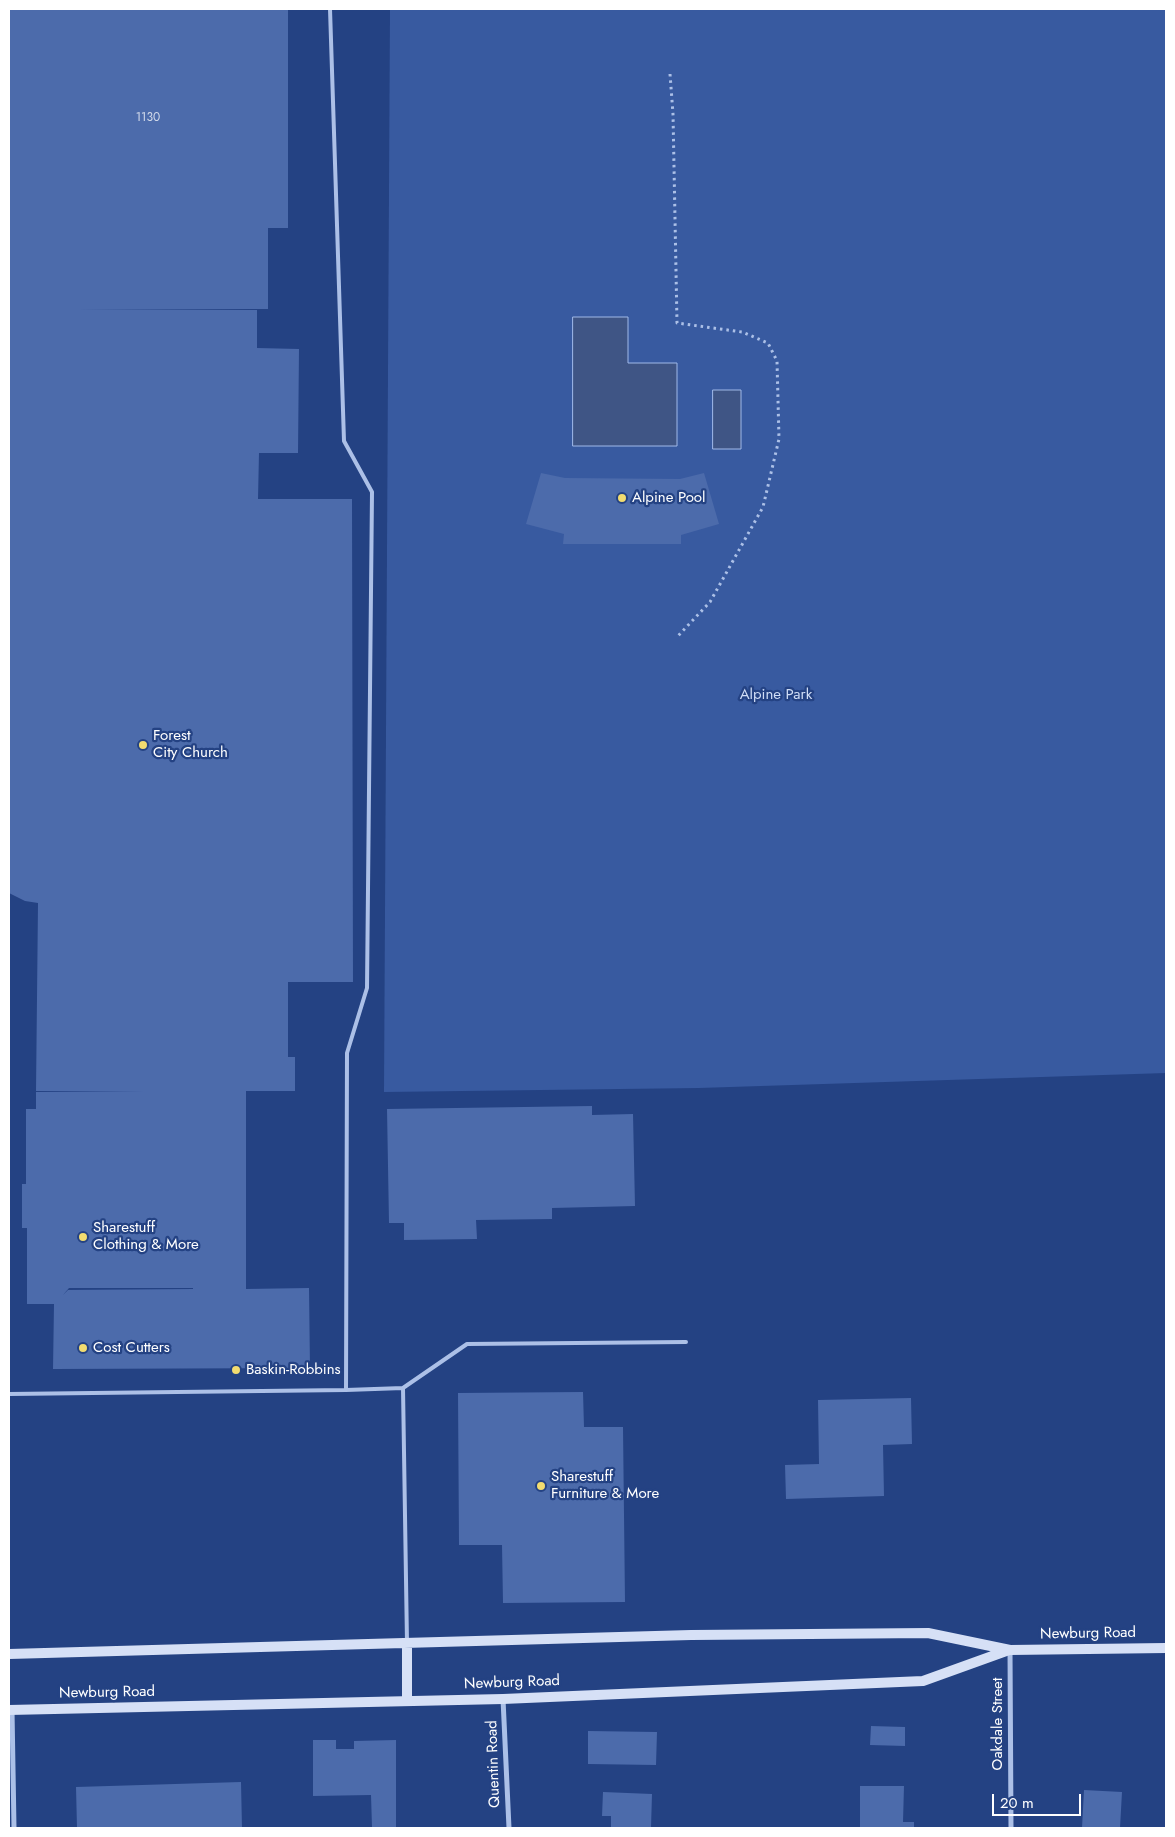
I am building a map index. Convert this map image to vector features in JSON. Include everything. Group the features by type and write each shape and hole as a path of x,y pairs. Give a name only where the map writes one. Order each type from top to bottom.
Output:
{"main road":[{"name":"Newburg Road","path":"9,1654 691,1635 928,1633 1010,1650 1166,1648"},
{"path":"407,1643 407,1700"},
{"name":"Newburg Road","path":"10,1710 503,1698 923,1681 1010,1650"}],"street":[{"name":"Oakdale Street","path":"1010,1650 1010,1828"},
{"name":"Quentin Road","path":"503,1698 509,1828"},
{"path":"10,1710 14,1828"}],"lane":[{"path":"330,9 344,441 372,492 367,988 347,1053 346,1390"},
{"path":"9,1394 403,1388 467,1344 686,1342"},
{"path":"403,1388 407,1643"}],"path":[{"path":"670,74 673,114 677,323 742,332 768,343 777,361 779,440 763,507 749,536 710,602 677,637"}],"green space":[{"name":"Alpine Park","path":"390,9 1166,9 1166,1073 699,1088 384,1092"}],"shaded area":[{"path":"573,317 628,317 628,363 677,363 677,446 573,446"},
{"path":"713,390 741,390 741,449 713,449"}],"building":[{"path":"9,9 288,9 288,228 268,228 268,309 80,309 257,310 257,348 299,349 298,453 259,453 258,499 352,499 353,982 288,982 288,1057 295,1057 295,1091 246,1091 246,1289 309,1288 310,1368 53,1369 54,1304 27,1304 27,1228 22,1228 22,1184 26,1184 26,1109 36,1109 36,1092 143,1091 36,1091 38,903 25,901 9,893","holes":["69,1288 193,1288 68,1290 63,1295"]},
{"name":"Alpine Pool","path":"541,473 565,478 680,479 704,473 719,524 681,535 681,544 563,544 564,534 526,524"},
{"path":"592,1106 592,1115 633,1114 635,1206 552,1208 552,1219 476,1220 477,1239 404,1240 404,1223 389,1223 387,1109"},
{"name":"Sharestuff Furniture & More","path":"583,1392 584,1427 623,1427 625,1602 503,1603 502,1545 459,1545 458,1393"},
{"path":"911,1398 912,1444 883,1445 884,1496 786,1499 785,1465 819,1464 818,1400"},
{"path":"871,1726 905,1727 905,1746 870,1745"},
{"path":"588,1731 657,1732 656,1765 588,1764"},
{"path":"313,1740 336,1740 336,1749 354,1749 354,1741 396,1740 396,1827 372,1827 371,1795 313,1796"},
{"path":"241,1782 242,1828 77,1828 76,1787"},
{"path":"860,1786 904,1786 903,1822 914,1822 914,1828 860,1828"},
{"path":"1084,1790 1122,1792 1120,1828 1082,1828"},
{"path":"603,1792 652,1794 651,1828 611,1828 611,1816 602,1816"}],"place":[{"name":"Alpine Pool","path":"622,498"},
{"name":"Forest City Church","path":"143,745"},
{"name":"Sharestuff Clothing & More","path":"83,1237"},
{"name":"Cost Cutters","path":"83,1348"},
{"name":"Baskin-Robbins","path":"236,1370"},
{"name":"Sharestuff Furniture & More","path":"541,1486"}]}
